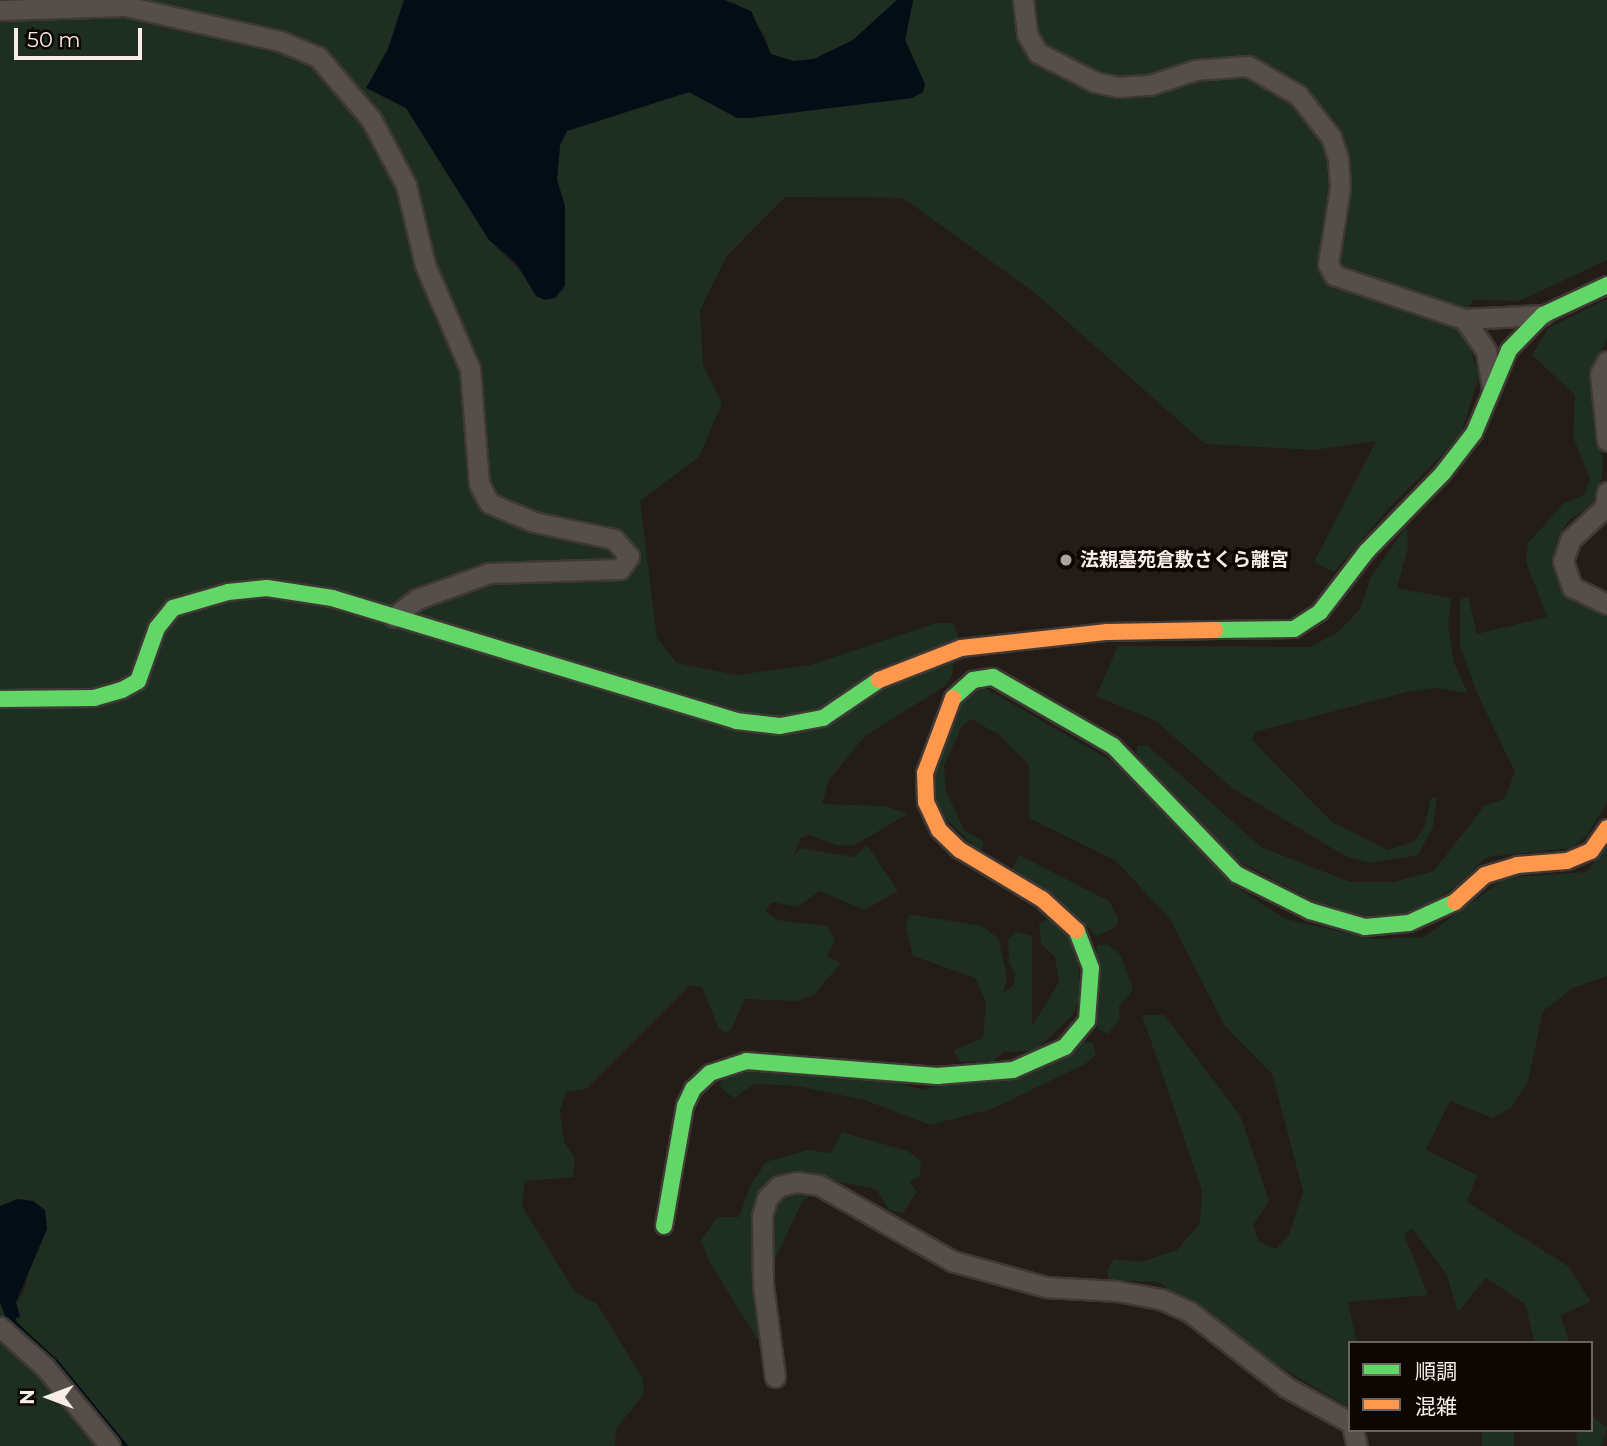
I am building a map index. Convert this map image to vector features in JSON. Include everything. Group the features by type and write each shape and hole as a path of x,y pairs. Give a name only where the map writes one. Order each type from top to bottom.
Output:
{"street":[{"path":"1023,0 1027,34 1038,53 1095,82 1118,87 1150,85 1195,71 1248,66 1298,96 1331,137 1338,158 1340,188 1328,264 1334,275 1464,319 1543,315"},
{"path":"0,10 125,6 281,40 317,57 371,119 406,185 425,265 470,369 479,484 489,503 534,522 614,539 629,556 620,569 489,573 417,599 394,617"},
{"path":"0,699 94,698 122,690 138,681 157,628 173,608 228,592 267,588 305,593 394,617 736,721 780,726 823,718 885,676 935,656 990,642 1107,632 1294,629 1320,612 1367,551 1443,473 1474,433 1509,350 1543,315 1607,285"},
{"path":"1464,319 1478,333 1486,351 1492,389"},
{"path":"1607,361 1600,374 1607,441"},
{"path":"1607,492 1605,507 1570,540 1563,561 1572,587 1607,604"},
{"path":"990,642 993,677"},
{"path":"664,1226 685,1106 693,1089 710,1073 746,1061 937,1076 1013,1070 1065,1047 1087,1021 1091,968 1081,934 1042,899 960,850 939,830 926,802 925,773 954,695 973,680 993,677 1113,746 1236,874 1300,907 1365,927 1409,923 1450,906 1485,875 1517,865 1567,861 1591,850 1607,828"},
{"path":"775,1377 763,1284 762,1216 767,1198 779,1186 797,1182 819,1185 952,1261 1046,1287 1117,1291 1161,1299 1190,1312 1286,1387 1348,1421"},
{"path":"0,1327 45,1367 110,1446"}],"green space":[{"path":"0,0 404,0 388,49 367,88 406,108 489,240 525,275 565,206 557,180 560,145 567,131 689,92 738,118 912,98 925,84 905,40 913,0 1607,0 1607,260 1519,301 1473,300 1457,327 1470,347 1479,377 1460,437 1388,509 1334,572 1314,562 1376,441 1314,450 1205,444 1035,293 903,198 785,197 727,256 700,310 703,365 722,403 699,457 640,501 657,638 677,663 737,675 810,665 936,623 953,623 958,636 952,676 945,686 865,736 829,780 822,804 885,806 908,814 853,846 836,845 809,835 801,838 793,857 800,848 854,857 867,845 898,891 865,910 819,891 798,907 772,902 765,911 777,920 828,926 835,940 827,956 841,963 814,995 796,1001 745,999 731,1030 725,1033 719,1029 702,987 690,985 586,1089 566,1092 560,1111 564,1142 575,1158 573,1177 525,1181 522,1206 575,1292 597,1304 643,1379 644,1394 616,1429 615,1446 0,1446 0,1302 16,1302 24,1292 32,1258 47,1229 18,1199 0,1206"},
{"path":"724,0 897,0 853,40 814,59 792,61 770,54 765,35 736,3"},
{"path":"1607,299 1607,338 1593,374 1603,467 1599,489 1591,506 1569,520 1557,540 1553,568 1560,588 1574,602 1607,612 1607,803 1587,835 1572,848 1487,857 1455,887 1427,905 1399,915 1367,916 1326,907 1229,856 1136,757 1137,746 1147,745 1261,847 1350,882 1393,882 1434,871 1485,805 1504,799 1515,772 1476,691 1460,645 1460,600 1468,596 1477,634 1547,617 1526,562 1528,543 1563,504 1584,495 1590,478 1573,437 1575,395 1532,355 1548,328"},
{"path":"1407,525 1408,548 1397,588 1451,598 1448,625 1454,663 1468,693 1437,688 1407,692 1255,732 1252,740 1332,822 1388,850 1415,841 1424,828 1431,798 1437,797 1433,827 1418,855 1371,863 1345,856 1232,788 1156,721 1096,696 1118,646 1310,647 1338,632 1360,609 1371,577"},
{"path":"980,685 1122,767 1230,883 1286,919 1372,939 1424,937 1507,877 1586,872 1607,848 1607,976 1573,988 1543,1011 1528,1081 1511,1108 1492,1118 1450,1101 1426,1150 1477,1175 1467,1202 1568,1266 1591,1302 1561,1315 1568,1341 1534,1341 1525,1304 1486,1278 1458,1312 1446,1273 1412,1229 1404,1234 1428,1295 1348,1302 1357,1341 1348,1341 1348,1407 1282,1368 1158,1282 1109,1280 1107,1270 1114,1259 1140,1262 1177,1250 1200,1223 1202,1191 1142,1015 1164,1015 1240,1115 1269,1201 1253,1225 1259,1242 1276,1249 1289,1235 1303,1191 1272,1074 1224,1025 1170,919 1116,861 1029,818 1029,765 998,734 971,719 962,726 944,766 946,791 964,830 984,842 981,852 942,815 931,781 963,697"},
{"path":"1019,855 1109,901 1119,920 1115,928 1097,936 1069,910 1011,871"},
{"path":"909,914 982,926 998,938 1007,976 1004,992 1013,986 1015,974 1009,962 1008,939 1016,932 1032,936 1032,1026 1059,982 1055,957 1041,944 1039,924 1052,916 1077,948 1081,994 1073,1015 1035,1051 1004,1052 994,1061 960,1062 953,1050 983,1038 986,1002 975,978 913,956 906,928"},
{"path":"1107,944 1121,955 1133,990 1119,1006 1120,1019 1108,1034 1098,1029 1096,1019 1097,946"},
{"path":"1083,1041 1093,1043 1096,1055 1085,1064 992,1109 930,1125 865,1100 797,1086 754,1084 734,1098 720,1087 723,1079 749,1071 864,1075 924,1090"},
{"path":"842,1132 908,1151 921,1161 920,1176 910,1182 917,1192 903,1213 889,1210 876,1189 830,1180 802,1202 770,1270 763,1338 757,1339 709,1261 701,1240 717,1217 739,1217 750,1186 766,1162 808,1150 831,1153"},
{"path":"1593,1417 1607,1427 1600,1446 1577,1446 1576,1432 1593,1432"},
{"path":"1482,1432 1514,1432 1514,1446 1482,1446"}],"shaded area":[{"path":"404,0 724,0 751,11 771,54 793,61 814,59 853,40 897,0 913,0 905,40 925,84 923,92 912,98 749,118 737,118 689,92 567,131 560,145 557,180 565,206 565,286 555,298 545,300 536,296 516,263 489,240 406,108 366,88 388,49"},
{"path":"18,1199 33,1201 45,1210 47,1229 16,1302 20,1317 7,1321 0,1302 0,1206"}],"waterway":[{"path":"12,1314 14,1323 56,1362 125,1446"}],"traffic: fast":[{"path":"1215,630 1294,629 1320,612 1367,551 1443,473 1474,433 1509,350 1543,315 1607,285"},
{"path":"0,699 94,698 122,690 138,681 157,628 173,608 228,592 267,588 332,598 736,721 780,726 823,718 879,680"},
{"path":"953,698 973,680 993,677 1113,746 1236,874 1310,911 1365,927 1409,923 1455,902"},
{"path":"664,1226 685,1106 693,1089 710,1073 746,1061 937,1076 1013,1070 1065,1047 1087,1021 1091,968 1077,931"}],"traffic: slow":[{"path":"879,680 961,648 1107,632 1215,630"},
{"path":"953,698 925,773 926,802 939,830 960,850 1042,899 1077,931"},
{"path":"1455,902 1485,875 1517,865 1567,861 1591,851 1607,828"}],"place":[{"name":"法親墓苑倉敷さくら離宮","path":"1066,560"}]}
